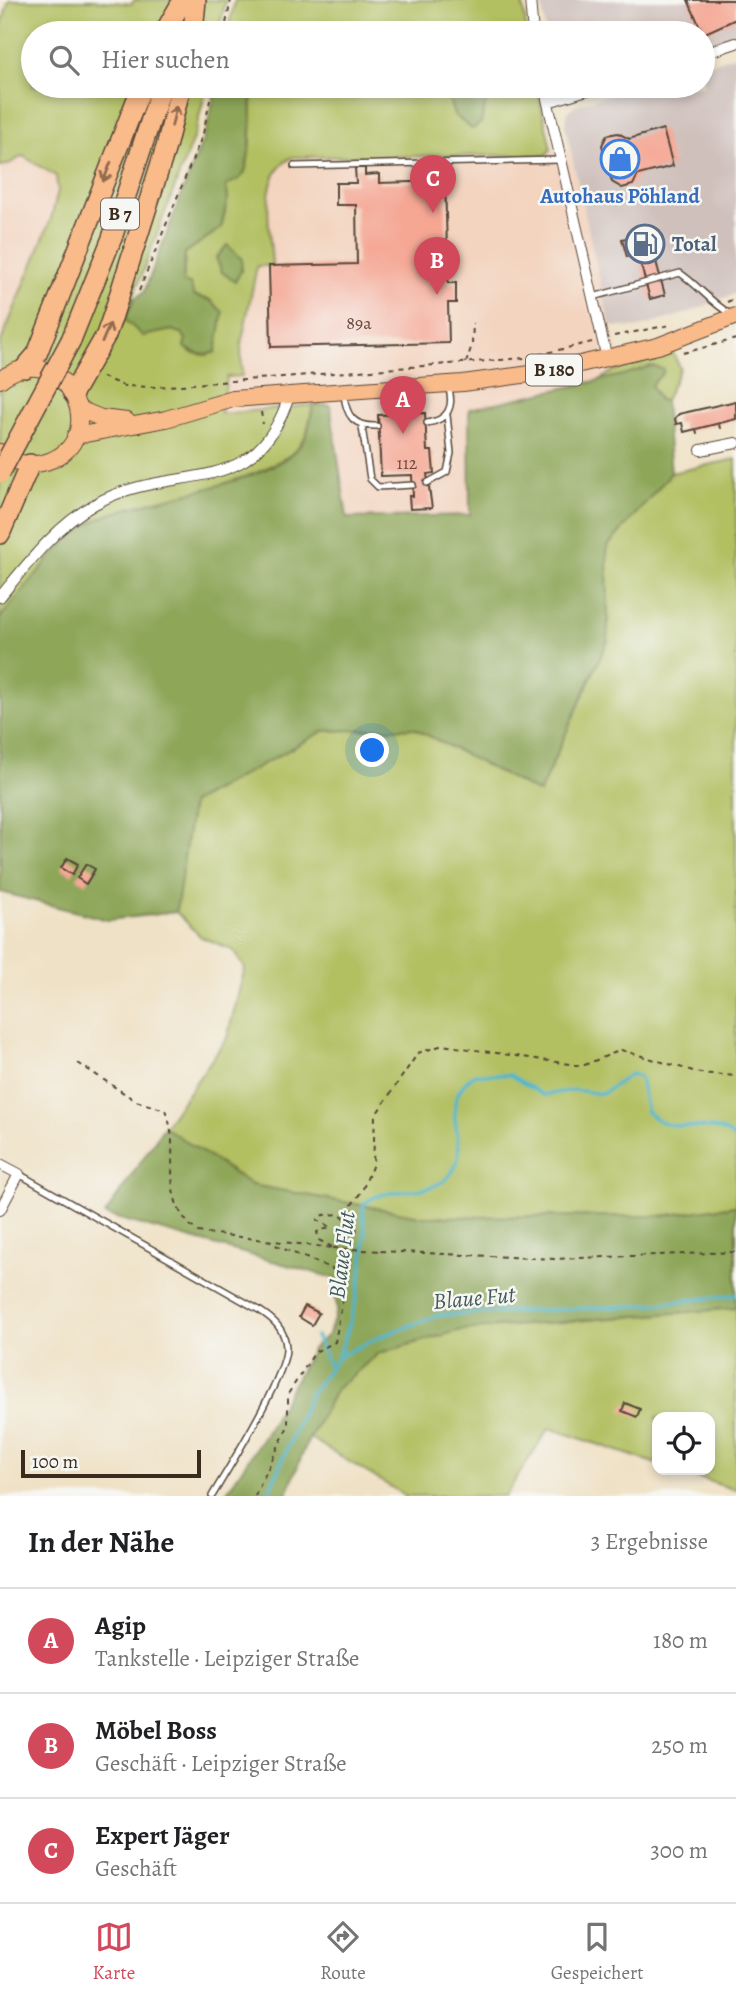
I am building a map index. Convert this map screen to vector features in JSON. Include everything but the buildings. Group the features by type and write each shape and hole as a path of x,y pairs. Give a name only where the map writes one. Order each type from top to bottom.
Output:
{"highway":[{"path":"171,21 183,0"},
{"path":"183,21 191,0"},
{"path":"194,21 196,0"},
{"path":"25,368 37,354 137,98"},
{"name":"B 7","path":"0,473 71,340 112,238 158,98"},
{"path":"76,401 85,369 106,335 166,147 178,98"},
{"path":"0,534 30,464"}],"main road":[{"name":"B 180","path":"75,436 144,423 233,399 512,377 607,359 658,345 735,316"},
{"path":"0,380 25,368"},
{"name":"B 180","path":"25,368 48,371 58,376 76,401 101,418 144,423"},
{"path":"0,452 12,460 30,464 41,463 61,454 75,436 76,401"}],"street":[{"path":"530,0 532,21"},
{"path":"715,50 736,43"},
{"path":"547,98 607,359"},
{"path":"548,102 561,98"},
{"path":"0,597 53,535 94,505 138,487 211,474 245,463 256,454 283,417 290,393"},
{"path":"701,450 736,443"},
{"path":"0,1164 19,1174 0,1210"}],"lane":[{"path":"294,166 561,160"},
{"path":"592,297 680,273 703,289 718,307 735,316"},
{"path":"427,483 440,479 447,472 451,453 447,415 452,400 447,384"},
{"path":"344,391 346,411 362,427 370,479 378,488 413,485"},
{"path":"426,423 439,421 447,415"},
{"path":"362,427 377,426"},
{"path":"19,1174 259,1310 280,1328 287,1348 280,1371 212,1496"}],"path":[{"path":"227,21 231,0"},
{"path":"116,304 141,289 202,134 211,98"},
{"path":"466,364 472,345 473,323"},
{"path":"682,353 736,339"},
{"path":"85,369 124,386 155,387 447,366"},
{"path":"353,1243 356,1228 350,1207 362,1191 373,1164 375,1116 418,1053 443,1045 582,1066 621,1050 700,1073 736,1076"},
{"path":"78,1063 136,1101 165,1110 172,1124 170,1154 176,1205 186,1223 198,1232 333,1248 554,1259 736,1252"},
{"path":"333,1248 319,1240 317,1232 331,1227 317,1220 323,1215 341,1214 356,1228"},
{"path":"266,1240 284,1251 334,1269 346,1279"},
{"path":"256,1496 288,1426 288,1394 315,1352 335,1342 350,1260"}],"shaded area":[{"path":"541,0 736,0 736,38 715,44 715,21 544,21"},
{"path":"736,55 736,293 685,314 636,328 610,326 565,125 568,111 575,105 599,98 715,98 715,62"},
{"path":"264,150 570,150 624,375 469,409 471,515 347,518 330,405 221,415"},
{"path":"22,156 56,176 58,191 51,219 0,344 0,166"}],"green space":[{"path":"9,0 93,0 132,4 134,0 226,0 221,21 21,21 21,98 204,98 195,133 125,319 143,336 172,330 182,333 186,339 184,346 192,353 208,355 210,300 194,296 183,282 185,253 221,228 228,198 226,186 251,141 251,98 449,98 454,115 480,98 540,98 551,149 546,155 293,157 281,165 274,177 268,206 272,266 257,266 241,345 242,376 227,377 221,414 313,405 306,436 291,455 258,472 208,489 44,566 0,618 0,344 51,219 58,191 56,176 23,156 0,166 0,31"},
{"path":"235,0 522,0 525,21 230,21"},
{"path":"214,98 250,98 250,147 244,174 226,186 228,198 221,228 185,253 183,282 190,284 194,296 210,300 223,312 216,352 203,355 184,346 186,339 182,333 172,330 143,336 125,320 134,299 144,292 205,134"},
{"path":"449,98 487,98 481,123 472,129 454,115"},
{"path":"227,245 242,259 241,271 235,282 222,272 216,258"},
{"path":"673,353 680,368 665,401 659,400 651,385 624,375 598,381 613,371"},
{"path":"651,366 663,369 663,373 651,385 659,400 665,401 671,473 607,547 608,640 539,793 414,728 323,731 192,803 176,912 108,920 0,892 0,618 41,568 76,533 110,514 206,489 268,468 291,454 306,436 313,405 330,405 347,518 470,515 469,409 623,375"},
{"path":"736,459 736,1206 660,1216 425,1217 252,1185 164,1127 227,1038 245,968 233,950 201,937 176,912 192,803 323,731 414,728 539,793 608,640 607,547 671,473"},
{"path":"164,1127 252,1185 425,1217 660,1216 736,1206 736,1308 461,1330 379,1353 336,1389 306,1445 286,1496 224,1496 266,1433 313,1348 329,1334 337,1310 334,1278 105,1215"},
{"path":"736,1308 736,1490 690,1475 715,1475 715,1412 652,1412 652,1462 549,1428 505,1496 406,1496 310,1438 336,1389 379,1353 461,1330"}],"waterway":[{"name":"Blaue Flut","path":"338,1357 360,1283 365,1237 364,1204 384,1194 432,1187 451,1174 459,1149 454,1111 456,1098 462,1086 475,1074 510,1075 543,1095 575,1090 602,1094 631,1074 640,1077 647,1112 657,1120 670,1125 721,1130 736,1141"},
{"name":"Blaue Fut","path":"267,1496 310,1394 338,1357 379,1337 439,1315 635,1306 736,1295"},
{"path":"316,1336 329,1366"}],"place":[{"name":"Autohaus Pöhland","path":"620,159"},
{"name":"Expert Jäger","path":"433,213"},
{"name":"Total","path":"645,244"},
{"name":"Möbel Boss","path":"437,295"},
{"name":"Agip","path":"403,434"}]}
